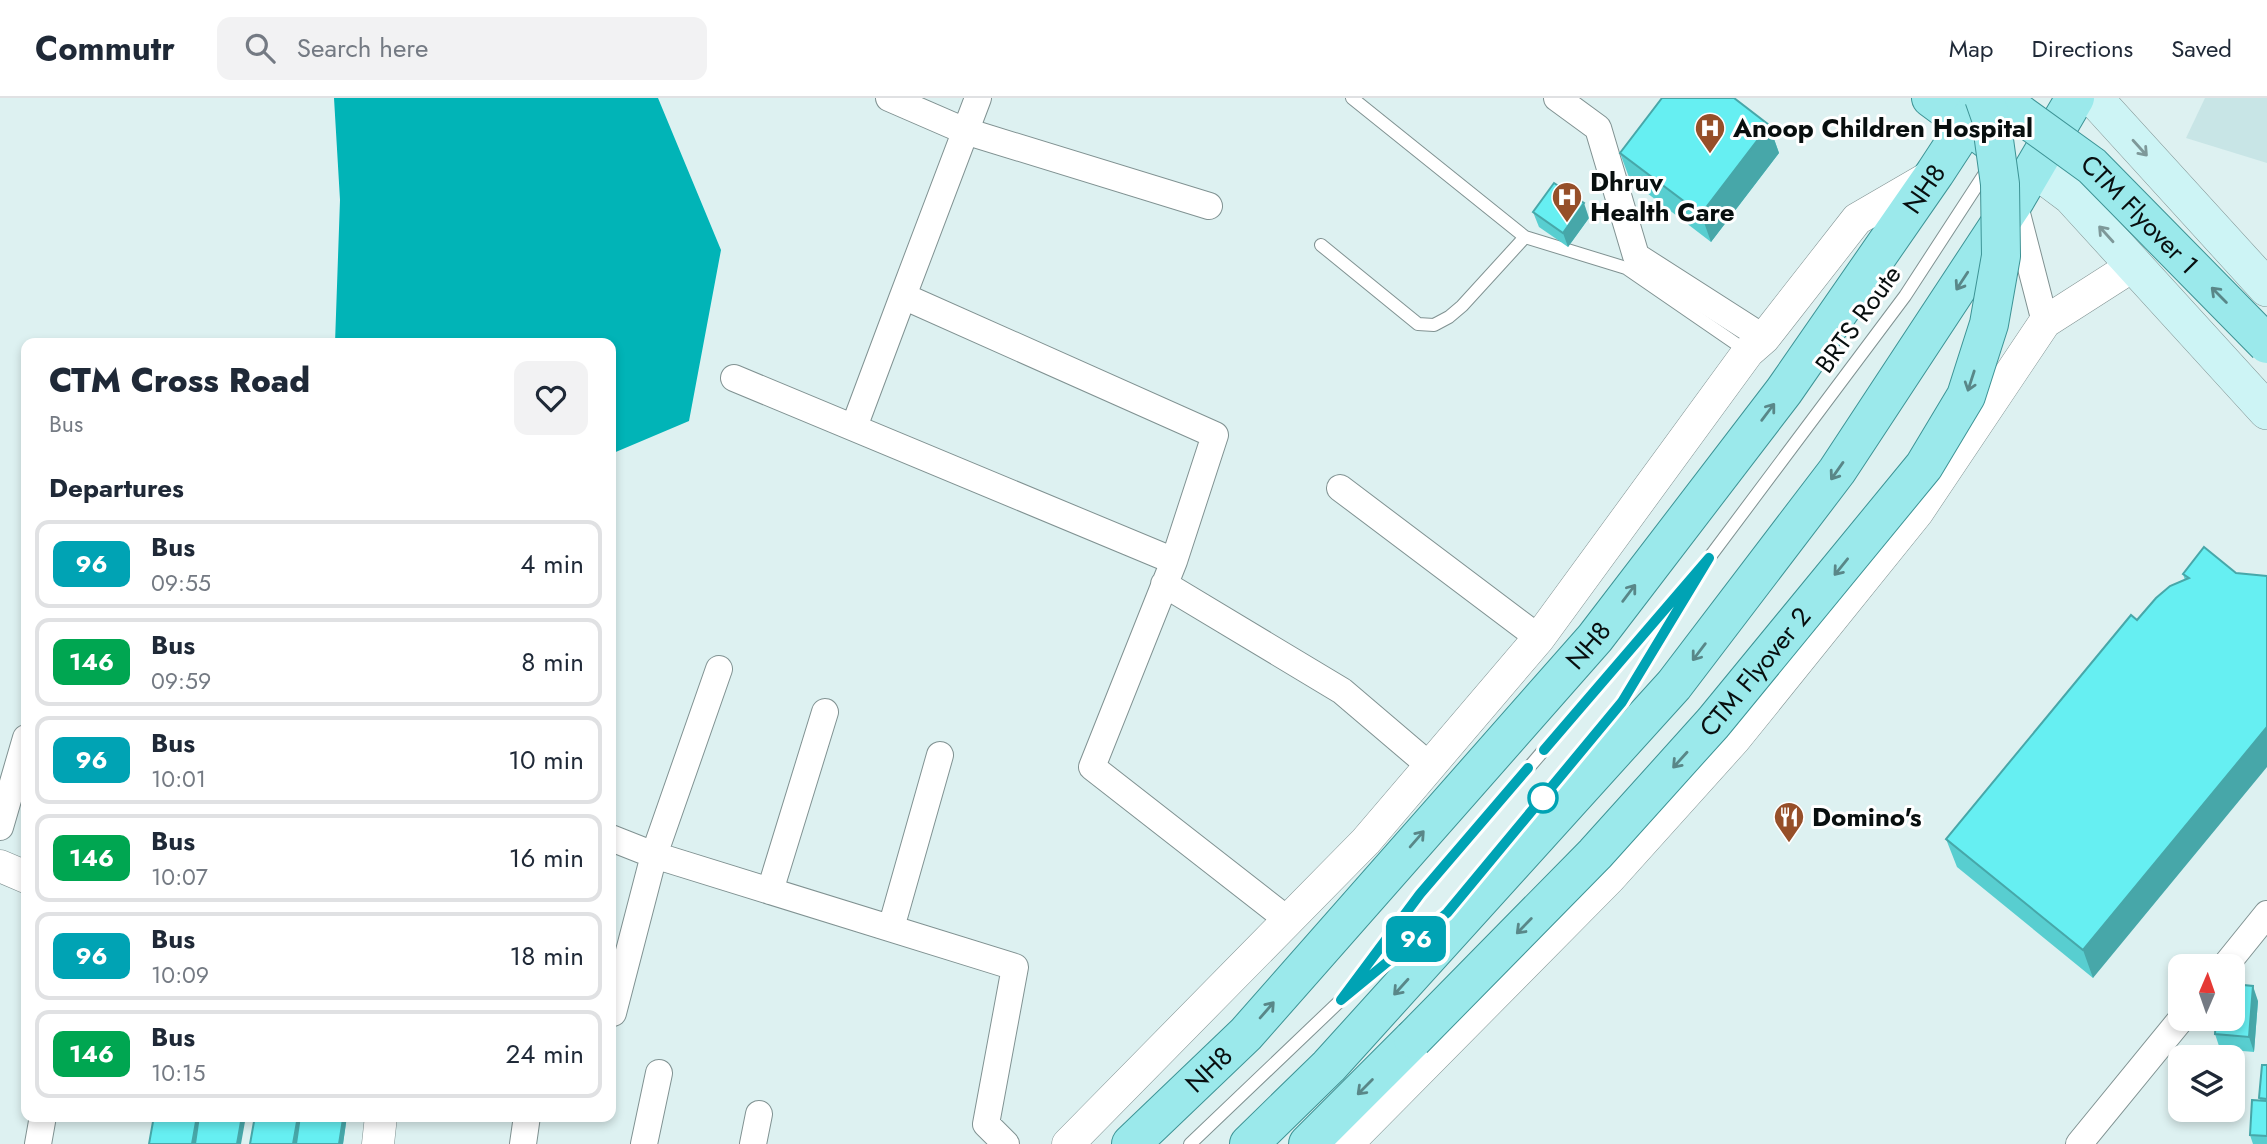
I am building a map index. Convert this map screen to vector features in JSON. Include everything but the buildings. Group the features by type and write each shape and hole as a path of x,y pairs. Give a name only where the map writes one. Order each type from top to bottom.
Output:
{"main road":[{"path":"1931,98 1978,107 2004,128 2035,169 2071,196 2267,411"},
{"path":"1249,1144 1329,1066 1674,685 1837,471 2014,202 2075,98"},
{"path":"2094,98 2267,288"},
{"name":"NH8","path":"1131,1144 1237,1042 1595,638 1784,391 1936,173 1978,107"},
{"name":"CTM Flyover 2","path":"1308,1144 1595,854 1713,723 1924,466 1966,396 1989,324 2001,256 2000,184 1991,118 1978,107"},
{"name":"CTM Flyover 1","path":"2004,128 2092,166 2267,344"}],"street":[{"path":"888,98 965,131 1209,206"},
{"path":"854,427 978,98"},
{"path":"1557,98 1598,128 1636,256 1756,345"},
{"path":"1068,1144 1366,841 1430,766 1539,638 1756,345 1857,219 1936,173"},
{"path":"2014,202 2045,321"},
{"path":"1346,1144 1609,879 1735,739 1917,513 2045,321 2134,265"},
{"path":"903,296 1215,435 1169,573 1092,767 1288,920"},
{"path":"734,378 854,427 1169,573 1342,691 1430,766"},
{"path":"1340,488 1539,638"},
{"path":"616,1001 654,855 719,668"},
{"path":"770,891 825,712"},
{"path":"0,828 21,755"},
{"path":"891,928 940,755"},
{"path":"616,840 654,855 1015,967 986,1124 1006,1144"},
{"path":"0,866 21,875"},
{"path":"2235,954 2267,914"},
{"path":"1202,1008 1237,1042"},
{"path":"2080,1144 2171,1031"},
{"path":"644,1144 659,1073"},
{"path":"752,1144 759,1114"},
{"path":"38,1144 42,1122"},
{"path":"378,1144 380,1122"},
{"path":"523,1144 526,1122"}],"lane":[{"path":"1352,98 1525,237 1626,268 1756,345"},
{"name":"BRTS Route","path":"1709,558 1905,296 2004,128 2029,98"},
{"path":"1321,245 1418,324 1434,325 1462,306 1525,237"},
{"path":"1491,860 1622,702 1709,558"},
{"path":"1341,1000 1420,894 1709,558"},
{"path":"1190,1144 1341,1000 1447,913"}],"shaded area":[{"path":"2205,98 2267,98 2267,163 2186,138"}],"water":[{"path":"334,98 658,98 721,250 689,421 616,452 616,338 335,338 340,200"}],"bus line":[{"name":"96","path":"1528,768 1420,894 1341,1000 1447,913 1622,702 1709,558 1544,750"}],"place":[{"name":"Anoop Children Hospital","path":"1710,155"},
{"name":"Dhruv Health Care","path":"1567,224"},
{"name":"Domino's","path":"1789,844"}]}
